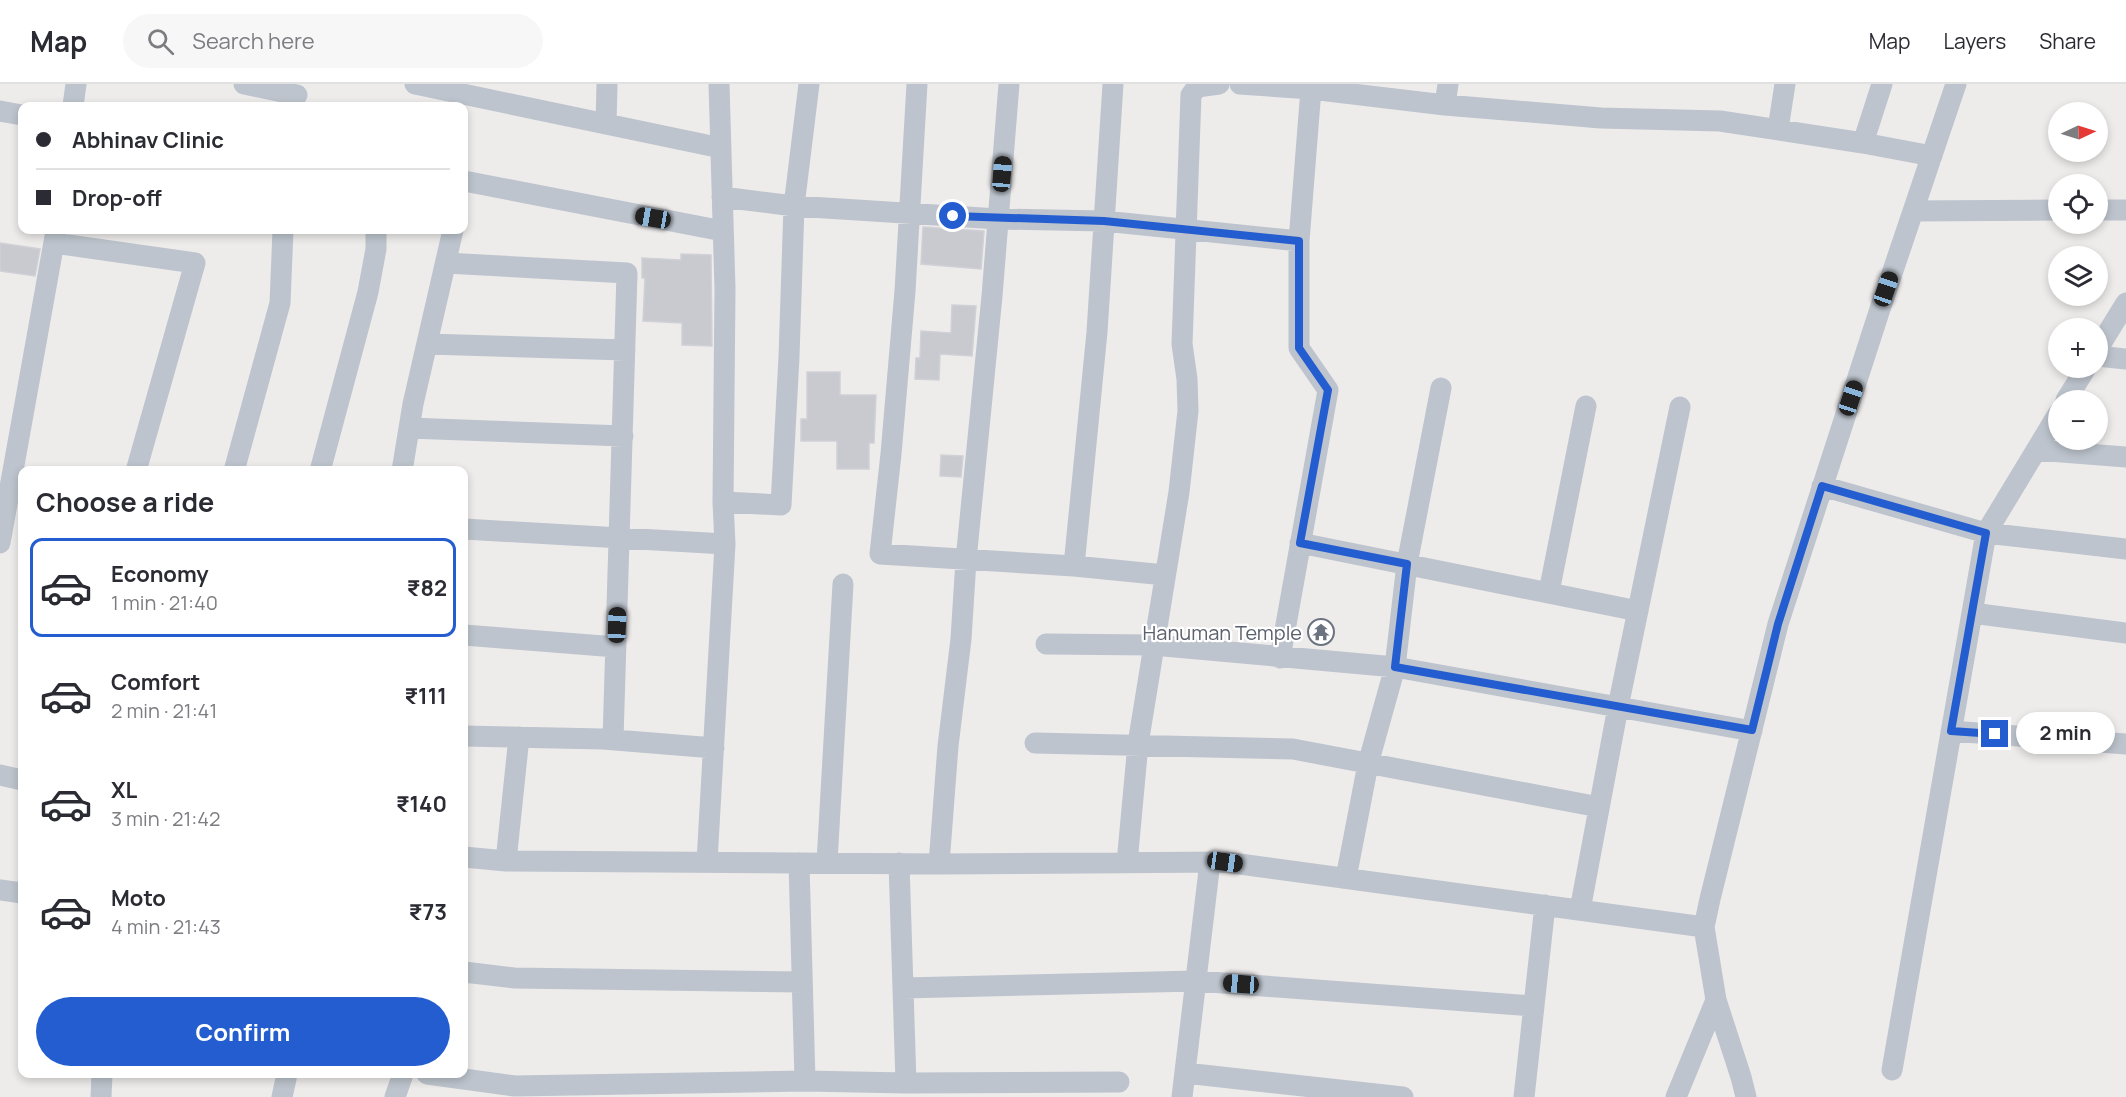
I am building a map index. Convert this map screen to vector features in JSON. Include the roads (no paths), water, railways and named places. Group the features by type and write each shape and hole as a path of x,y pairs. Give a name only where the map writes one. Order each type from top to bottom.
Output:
{"street":[{"path":"74,102 76,84"},
{"path":"244,84 297,95"},
{"path":"415,84 720,148"},
{"path":"606,124 607,84"},
{"path":"707,862 725,544 723,502 725,289 719,84"},
{"path":"723,502 782,505 794,206 809,84"},
{"path":"917,84 905,291 880,554 1074,566 1165,575"},
{"path":"939,864 948,746 961,639 966,560 1009,84"},
{"path":"1074,566 1097,332 1113,84"},
{"path":"1127,863 1138,744 1179,492 1188,411 1187,379 1182,344 1191,95 1197,87 1219,84"},
{"path":"1240,84 1311,89 1445,105 1600,117 1720,121 1932,156"},
{"path":"1445,105 1448,84"},
{"path":"1778,129 1785,84"},
{"path":"1863,143 1882,84"},
{"path":"1746,1097 1716,1000 1704,927 1778,624 1956,84"},
{"path":"1280,658 1328,390 1299,348 1299,241 1311,89"},
{"path":"0,111 18,114"},
{"path":"468,183 723,231"},
{"path":"722,197 794,206 998,219 1104,221 1299,241"},
{"path":"1913,210 2048,210"},
{"path":"2108,210 2126,210"},
{"path":"235,466 280,303 283,234"},
{"path":"321,466 368,292 376,249 376,234"},
{"path":"403,466 409,428 452,234"},
{"path":"0,543 56,236 195,264 137,466"},
{"path":"446,263 627,273 613,740"},
{"path":"2108,332 2126,303"},
{"path":"427,344 625,350"},
{"path":"2108,357 2126,359"},
{"path":"1346,878 1368,764 1395,667 1407,564 1441,388"},
{"path":"1549,592 1586,406"},
{"path":"1580,910 1618,707 1680,407"},
{"path":"409,428 623,436"},
{"path":"1892,1070 1986,533 2048,430"},
{"path":"2036,450 2126,457"},
{"path":"1822,486 1986,533 2126,549"},
{"path":"468,530 725,544"},
{"path":"1300,543 1638,611"},
{"path":"827,862 843,584"},
{"path":"1972,613 2126,633"},
{"path":"468,634 616,647"},
{"path":"1046,644 1153,645 1395,667 1752,730"},
{"path":"1951,731 2126,744"},
{"path":"468,736 613,740 714,748"},
{"path":"506,861 519,737"},
{"path":"1035,743 1293,749 1599,807"},
{"path":"0,775 18,779"},
{"path":"468,857 506,861 899,864 1225,862 1704,927"},
{"path":"1182,1097 1210,862"},
{"path":"799,863 805,1080"},
{"path":"899,864 906,1083"},
{"path":"0,890 18,892"},
{"path":"1524,1097 1545,905"},
{"path":"468,972 514,978 802,982"},
{"path":"903,988 1196,981 1534,1006"},
{"path":"1676,1097 1716,1000"},
{"path":"1185,1073 1403,1097"},
{"path":"101,1097 102,1078"},
{"path":"282,1097 286,1078"},
{"path":"395,1097 402,1078"},
{"path":"456,1078 515,1086 805,1080 906,1083 1119,1082"}],"place":[{"name":"Hanuman Temple","path":"1321,632"}]}
